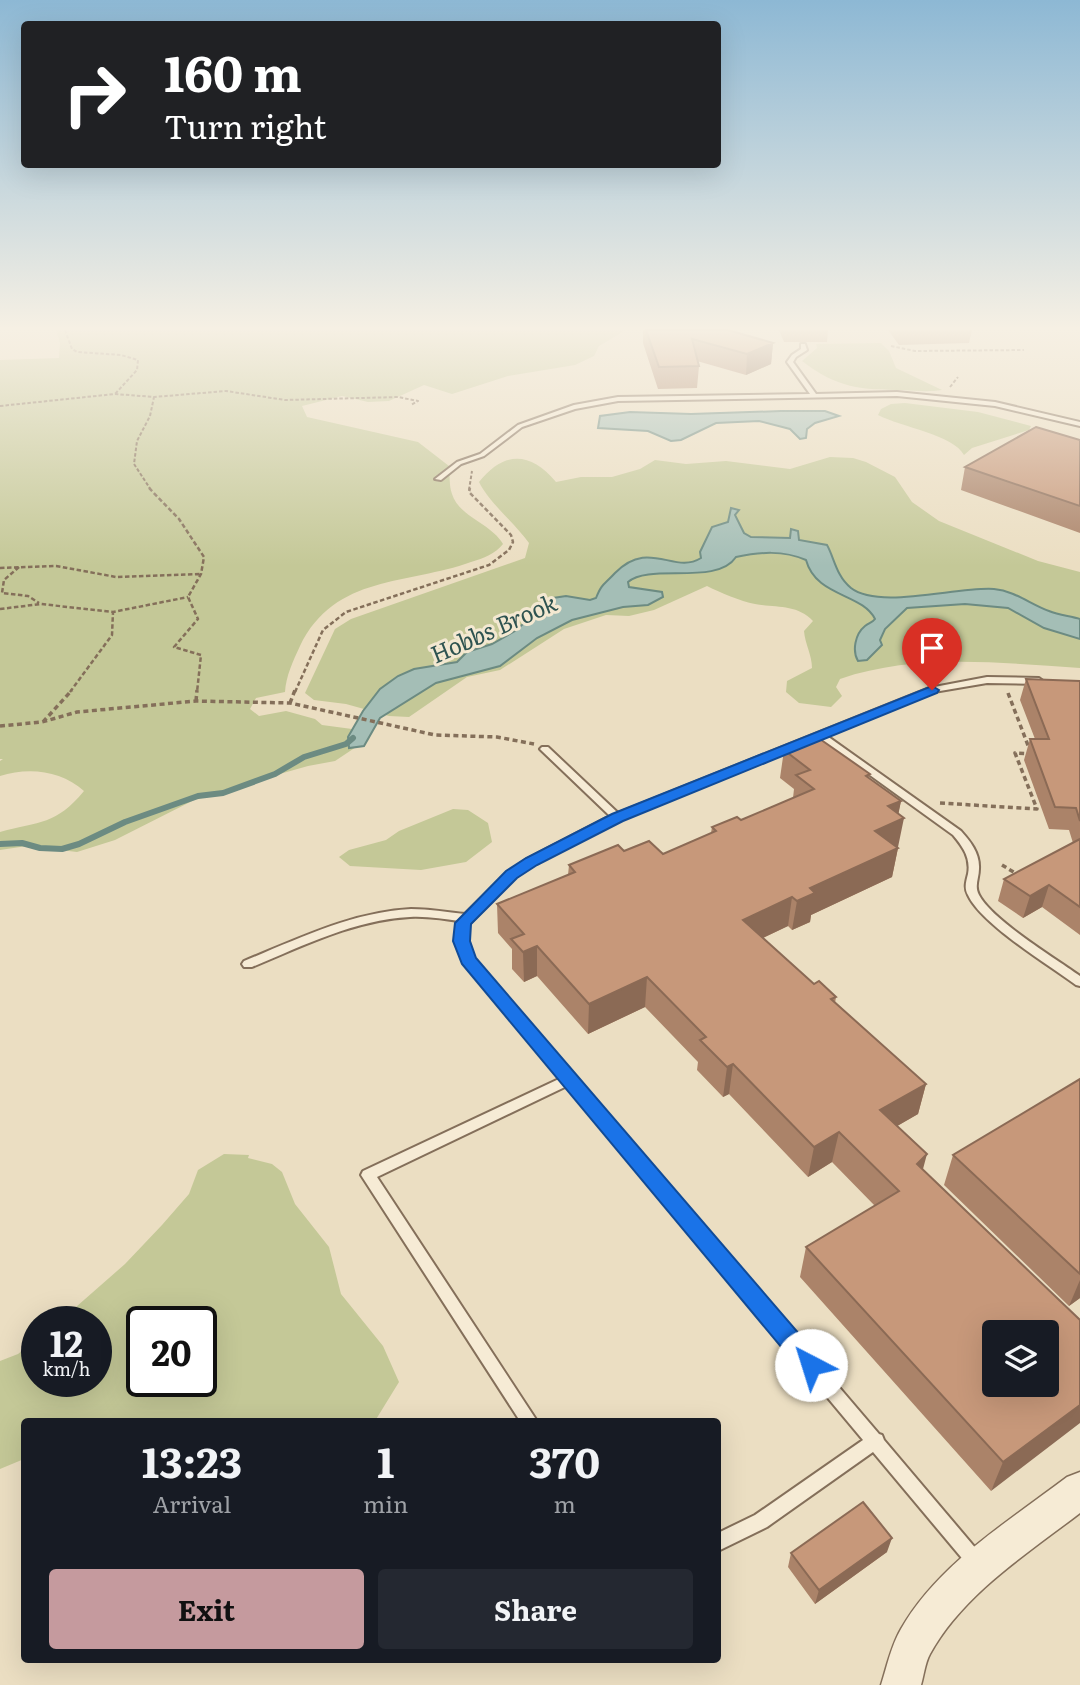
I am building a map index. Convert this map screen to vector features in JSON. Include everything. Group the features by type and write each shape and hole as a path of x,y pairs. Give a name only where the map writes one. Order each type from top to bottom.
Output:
{"street":[{"path":"901,1685 914,1644 943,1603 981,1568 1080,1490"}],"lane":[{"path":"439,479 450,468 482,455 520,426 570,409"},
{"path":"1013,409 1080,424"},
{"path":"981,1568 468,960 461,941 463,923 511,875 531,861 617,817 932,690 958,683 1056,682"},
{"path":"822,736 957,833 970,848 974,866 969,883 974,897 987,913 1080,982"},
{"path":"545,749 617,817"},
{"path":"247,964 375,917 414,913 468,918"},
{"path":"527,1418 368,1175 569,1080"},
{"path":"721,1541 761,1521 876,1441"}],"path":[{"path":"0,609 41,604 114,612 188,597 201,574 204,557 179,519 147,486 134,464 137,441 152,409"},
{"path":"290,703 317,640 323,630 335,620 366,603 489,565 509,550 513,542 511,535 469,492 468,483 474,463 470,459"},
{"path":"0,568 55,566 116,577 201,574"},
{"path":"19,567 4,580 2,593 28,596 41,604"},
{"path":"188,597 198,619 174,647 201,655 196,701"},
{"path":"43,722 81,680 112,635 114,612"},
{"path":"914,802 1037,809 1015,753 1031,754 1003,681"},
{"path":"0,726 43,722 77,712 196,701 290,703 435,735 518,739 545,749"},
{"path":"1002,865 1027,880"}],"green space":[{"path":"0,409 303,409 307,417 418,442 449,466 451,491 461,509 491,531 503,544 480,559 375,586 353,594 333,606 315,623 300,646 288,674 285,692 256,698 250,709 259,716 286,711 315,719 322,725 352,729 348,737 349,748 356,747 335,761 202,796 115,840 77,852 27,846 0,850 0,832 56,816 84,791 65,779 44,772 0,776 0,761 3,759 0,759"},
{"path":"881,409 951,409 978,412 1031,426 1029,430 972,448 964,455 950,442 878,415"},
{"path":"830,457 853,458 866,462 895,477 912,502 939,521 1038,561 1080,572 1080,668 959,662 898,666 840,679 836,687 842,696 831,707 799,703 786,692 787,681 812,668 804,631 813,621 793,609 749,603 707,586 654,610 629,616 606,615 564,629 500,670 467,677 409,717 389,716 346,704 314,700 305,693 335,629 351,619 525,558 529,543 489,498 479,482 488,472 507,460 527,460 556,482 581,477 612,477 640,469 655,460 686,464 726,461 790,469"},
{"path":"453,809 468,810 488,823 492,842 466,862 421,870 350,866 339,857 349,850 386,840 399,831"},
{"path":"224,1154 249,1155 248,1158 272,1164 282,1172 295,1204 329,1247 341,1294 383,1346 399,1382 377,1418 21,1418 21,1460 0,1469 0,1361 21,1352 21,1397 112,1397 112,1306 77,1306 125,1264 189,1194 198,1170"}],"water":[{"path":"825,411 839,416 815,423 807,429 806,438 800,439 790,429 759,421 716,423 681,440 671,441 648,431 598,428 600,416 630,412 691,414"},
{"path":"731,508 739,510 735,515 744,533 751,537 790,538 791,529 798,531 799,540 827,545 842,578 851,588 864,594 899,597 979,589 1002,590 1049,611 1080,619 1080,639 1044,628 1008,608 965,604 907,608 885,629 880,640 882,645 867,660 858,661 855,652 857,638 862,629 875,619 869,611 819,581 806,560 780,553 754,554 736,557 727,566 699,573 651,574 638,577 628,582 629,587 662,592 663,597 648,605 623,607 572,620 537,638 500,666 436,683 380,718 364,746 349,748 348,737 363,711 380,689 398,676 414,669 457,662 467,652 492,644 515,631 553,598 596,598 615,573 627,563 639,558 650,557 681,563 701,558 700,552 712,527 728,522"}],"building":[{"path":"1036,427 1080,440 1080,506 965,467"},
{"path":"1026,679 1080,681 1080,821 1076,808 1055,807 1030,739 1049,739"},
{"path":"817,737 870,774 866,776 901,801 888,806 904,818 875,831 898,848 810,888 815,893 797,901 792,897 743,920 814,984 819,981 836,997 831,999 926,1084 880,1110 927,1154 917,1164 1080,1320 1080,1405 1003,1462 806,1247 899,1191 839,1132 814,1147 733,1064 727,1067 700,1040 706,1037 647,977 589,1004 537,946 523,952 511,939 524,934 497,904 575,872 569,865 618,845 624,851 649,841 663,854 716,831 712,827 737,817 741,820 814,789 796,775 810,770 784,750"},
{"path":"1080,839 1080,907 1049,885 1030,896 1004,879"},
{"path":"1080,1079 1080,1274 953,1155"},
{"path":"863,1502 892,1538 819,1590 791,1553"}],"waterway":[{"name":"Hobbs Brook","path":"0,844 22,843 40,848 62,849 79,844 125,822 198,796 223,793 275,774 304,757 346,744 353,738"}],"route":[{"path":"811,1365 468,960 461,941 463,923 511,875 531,861 617,817 932,690"}]}
